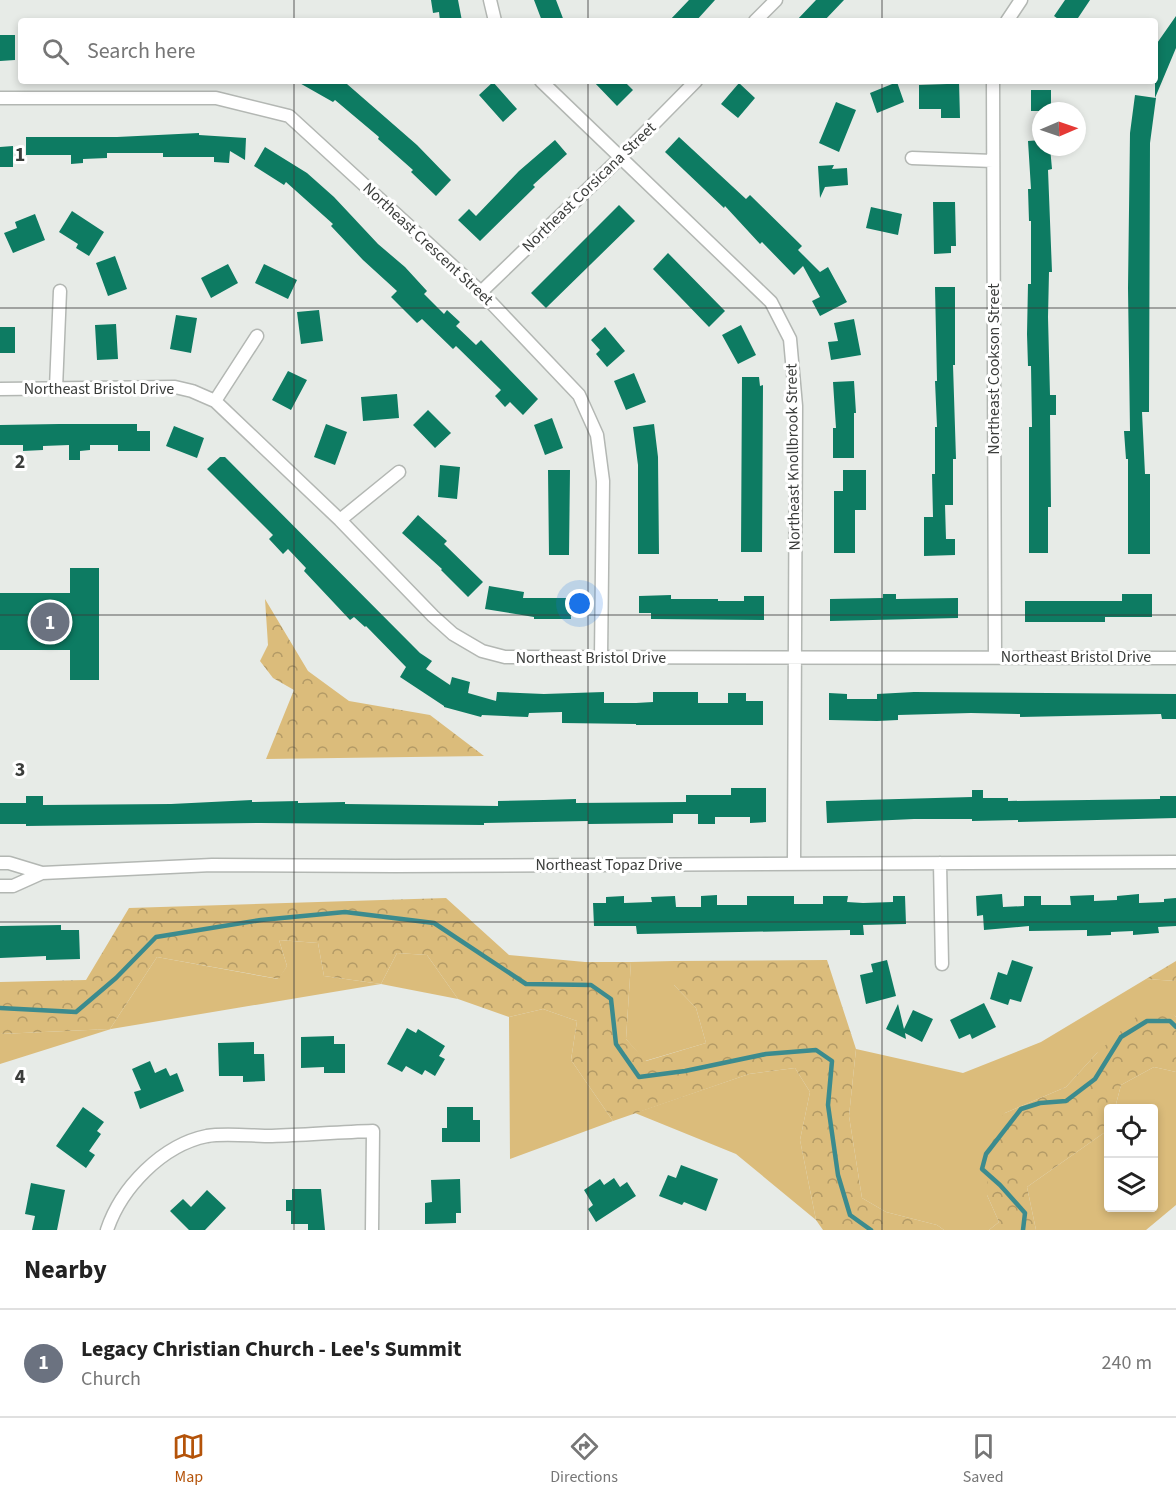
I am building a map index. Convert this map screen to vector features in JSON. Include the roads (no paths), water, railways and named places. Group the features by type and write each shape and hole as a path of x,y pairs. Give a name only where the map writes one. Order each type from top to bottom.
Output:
{"street":[{"path":"490,0 494,18"},
{"path":"758,18 776,0"},
{"path":"1009,18 1021,0"},
{"name":"Northeast Knollbrook Street","path":"544,84 771,302 790,339 796,406 795,864"},
{"name":"Northeast Corsicana Street","path":"481,292 621,158 693,84"},
{"name":"Northeast Cookson Street","path":"993,84 995,657"},
{"name":"Northeast Crescent Street","path":"0,99 216,98 289,116 481,292 579,395 597,435 603,482 601,658"},
{"path":"912,158 993,161"},
{"path":"56,388 60,291"},
{"path":"215,401 257,336"},
{"name":"Northeast Bristol Drive","path":"0,389 175,387 192,391 215,401 340,520 453,634 482,651 505,657 1176,658"},
{"path":"340,520 399,472"},
{"name":"Northeast Topaz Drive","path":"0,863 9,863 42,873 212,865 1176,862"},
{"path":"940,863 942,964"},
{"name":"Northeast Topaz Drive","path":"0,886 13,886 42,873"},
{"path":"107,1230 124,1194 157,1160 184,1145 207,1136 276,1136 373,1131 372,1230"}],"waterway":[{"path":"0,1008 76,1012 116,978 156,937 261,920 345,912 434,923 526,984 591,985 611,999 616,1044 639,1077 685,1071 766,1054 816,1050 832,1061 828,1105 838,1175 850,1215 871,1230"},
{"path":"1023,1230 1025,1213 982,1169 986,1154 1021,1109 1040,1103 1066,1101 1095,1079 1121,1037 1147,1021 1170,1021 1176,1027"}],"place":[{"name":"Legacy Christian Church - Lee's Summit","path":"50,622"}]}
